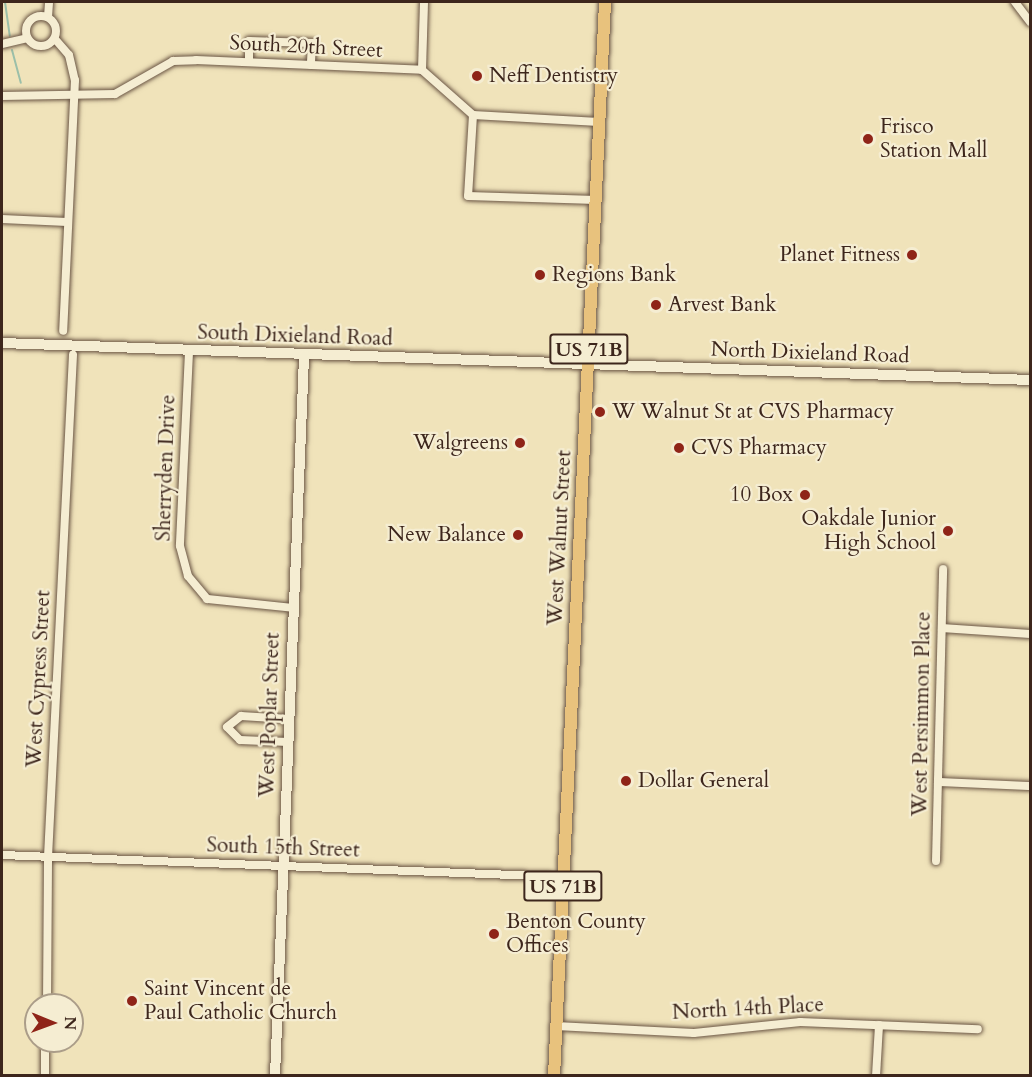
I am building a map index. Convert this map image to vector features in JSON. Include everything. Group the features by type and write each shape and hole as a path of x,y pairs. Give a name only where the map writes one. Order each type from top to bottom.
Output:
{"main road":[{"name":"West Walnut Street","path":"554,1076 605,2"},
{"name":"South Dixieland Road","path":"2,342 189,352 588,364"},
{"name":"West Poplar Street","path":"275,1076 303,356"},
{"name":"North Dixieland Road","path":"588,364 1030,380"}],"street":[{"path":"49,2 48,17 55,24 55,39 73,65 63,331"},
{"path":"424,2 422,70 452,102 473,115 599,122"},
{"path":"1015,2 1030,22"},
{"path":"27,38 28,22 48,17"},
{"path":"2,44 27,38 43,47 55,39"},
{"path":"249,62 249,41 312,44 311,65"},
{"name":"South 20th Street","path":"2,96 73,99 115,94 173,62 249,62 422,70"},
{"path":"473,115 468,196 596,200"},
{"path":"2,219 66,222"},
{"name":"Sherryden Drive","path":"189,352 180,546 188,576 207,599 294,608"},
{"name":"West Cypress Street","path":"47,993 48,857 73,355"},
{"name":"West Persimmon Place","path":"936,861 943,568"},
{"path":"942,628 1030,634"},
{"path":"288,742 240,740 227,727 241,716 289,719"},
{"path":"938,782 1030,786"},
{"name":"South 15th Street","path":"2,855 564,877"},
{"name":"North 14th Place","path":"556,1026 694,1033 790,1022 978,1029"},
{"path":"876,1076 879,1025"},
{"path":"45,1053 45,1076"}],"waterway":[{"path":"5,2 10,36"},
{"path":"12,50 21,83"}],"place":[{"name":"Neff Dentistry","path":"477,76"},
{"name":"Frisco Station Mall","path":"868,139"},
{"name":"Planet Fitness","path":"912,255"},
{"name":"Regions Bank","path":"540,275"},
{"name":"Arvest Bank","path":"656,305"},
{"name":"W Walnut St at CVS Pharmacy","path":"600,412"},
{"name":"Walgreens","path":"520,443"},
{"name":"CVS Pharmacy","path":"679,448"},
{"name":"10 Box","path":"805,495"},
{"name":"Oakdale Junior High School","path":"948,531"},
{"name":"New Balance","path":"518,535"},
{"name":"Dollar General","path":"626,781"},
{"name":"Benton County Offices","path":"494,934"},
{"name":"Saint Vincent de Paul Catholic Church","path":"132,1001"}]}
